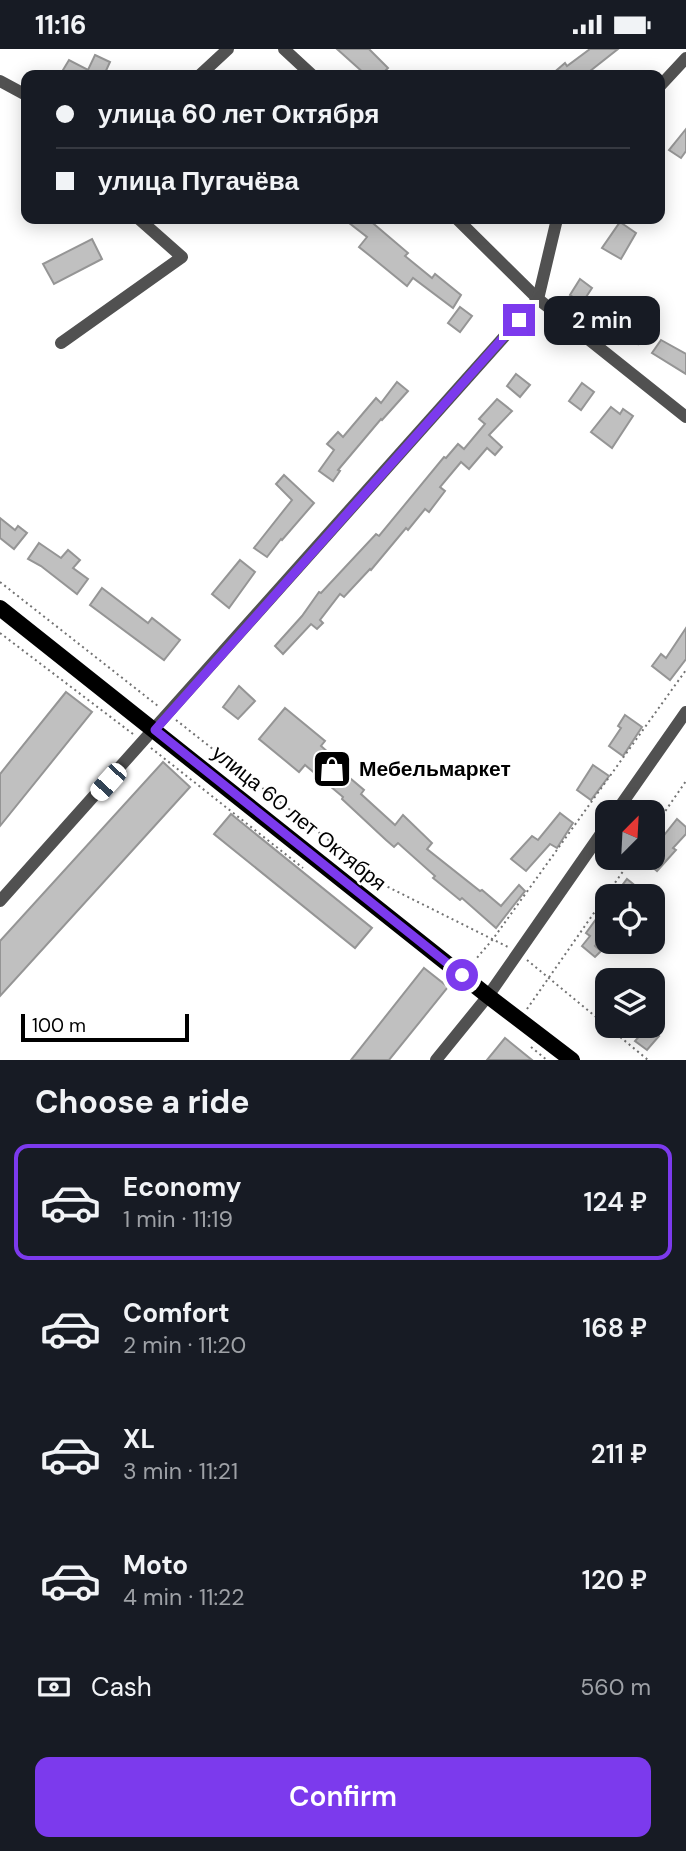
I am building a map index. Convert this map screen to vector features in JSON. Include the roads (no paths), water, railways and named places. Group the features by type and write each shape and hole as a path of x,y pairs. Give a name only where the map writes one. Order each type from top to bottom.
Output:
{"main road":[{"name":"улица 60 лет Октября","path":"0,608 149,736 572,1060"}],"street":[{"path":"205,70 228,49"},
{"path":"284,49 307,70"},
{"path":"665,81 686,58"},
{"path":"0,81 21,92"},
{"path":"61,343 182,257 145,224"},
{"path":"462,224 538,299 686,417"},
{"path":"0,901 538,299 556,224"},
{"path":"624,800 686,712"},
{"path":"436,1060 488,996 595,842"}],"place":[{"name":"Мебельмаркет","path":"332,769"}]}
